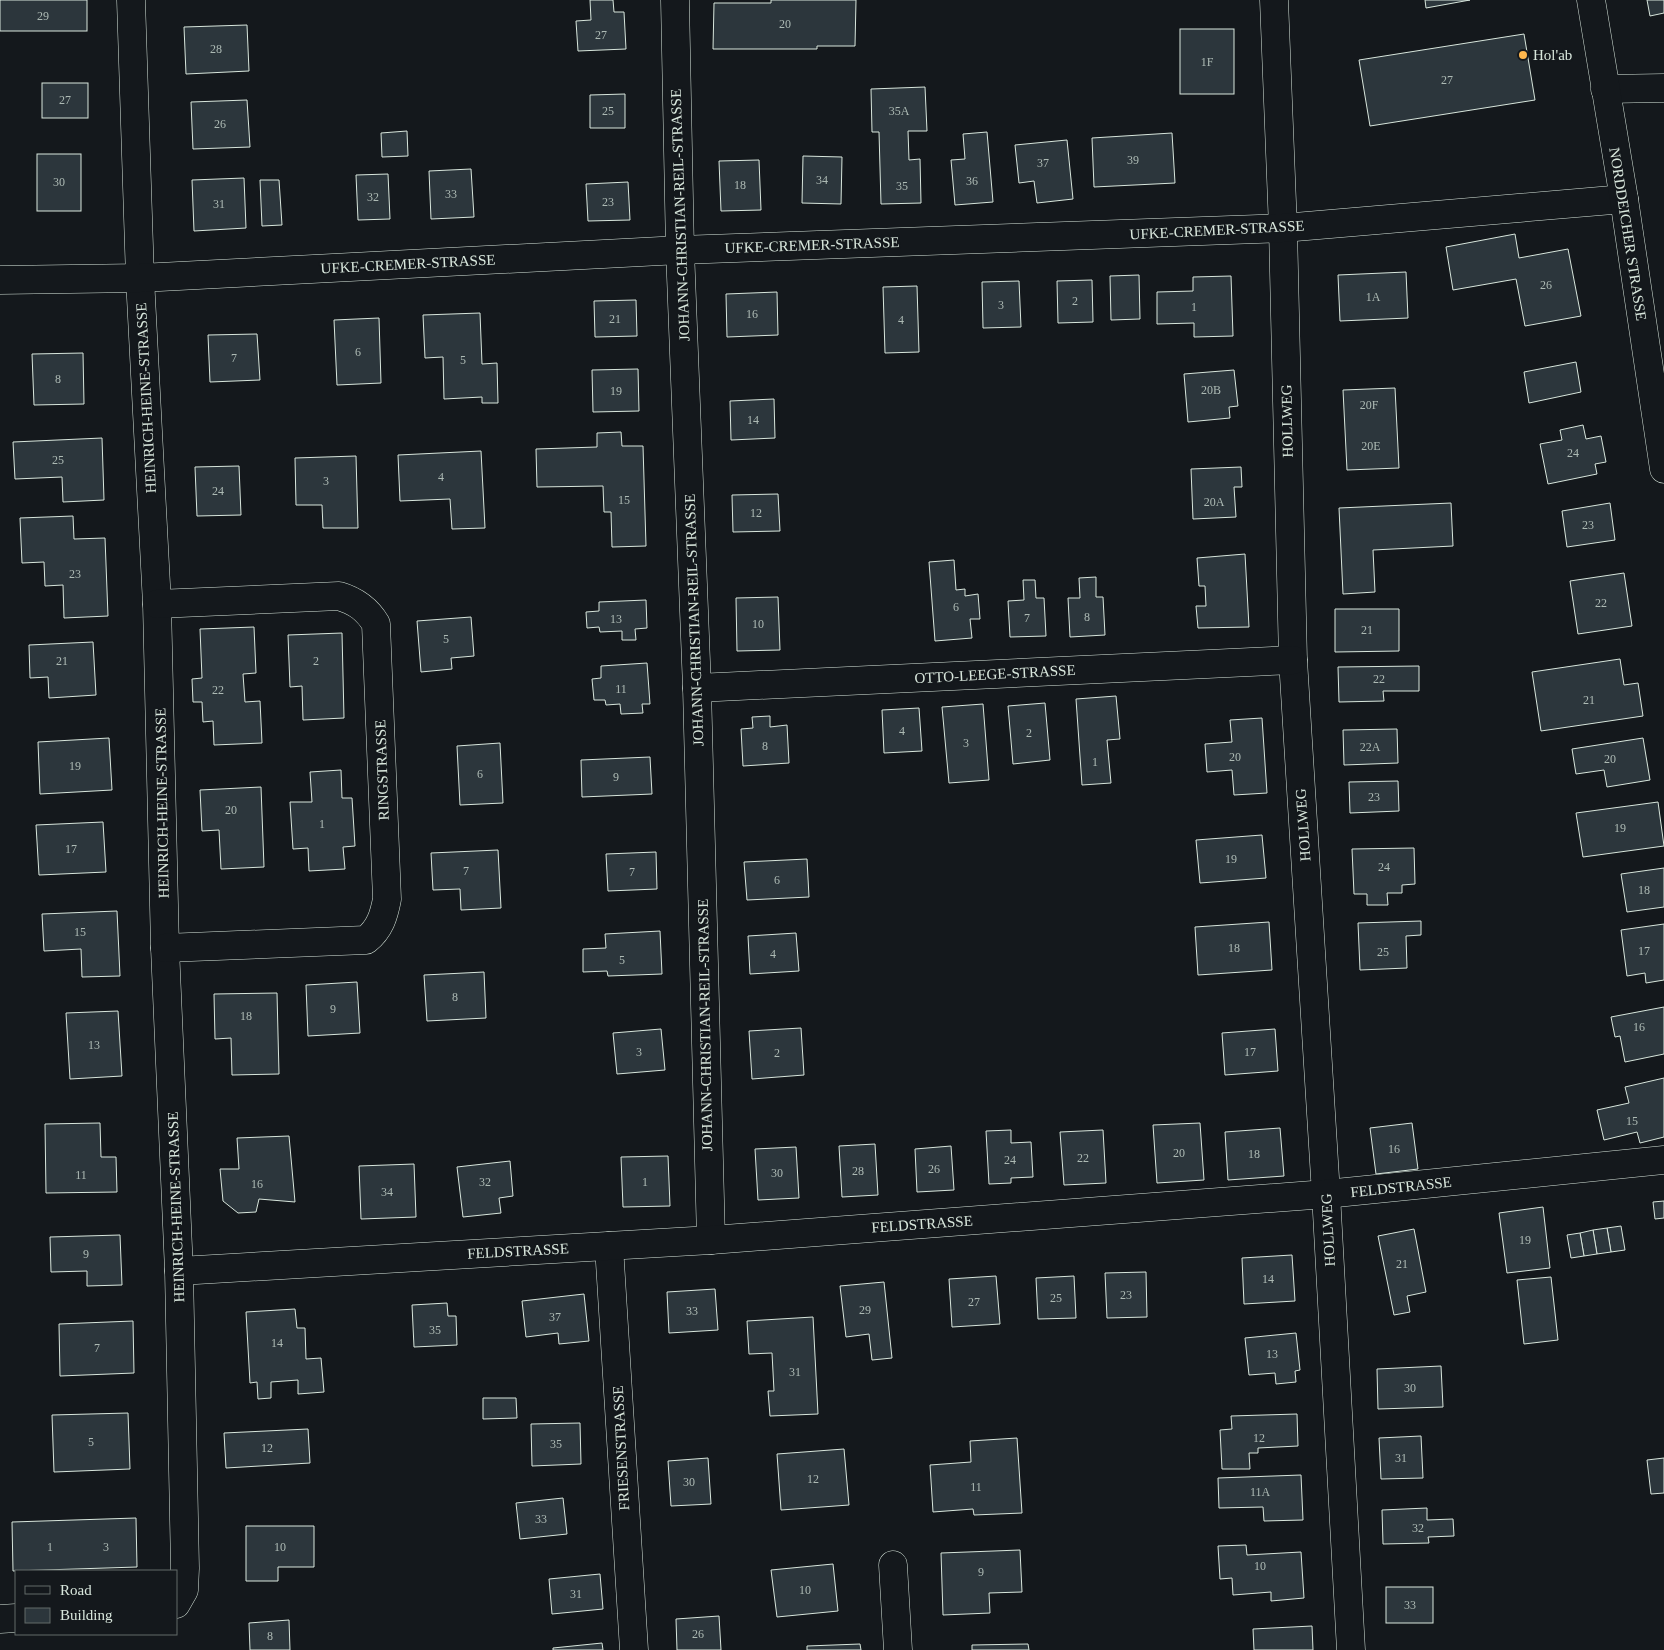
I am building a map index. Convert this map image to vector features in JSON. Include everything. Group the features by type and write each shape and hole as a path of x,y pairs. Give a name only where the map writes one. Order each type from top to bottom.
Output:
{"street":[{"name":"HEINRICH-HEINE-STRASSE","path":"131,0 140,278 157,604 165,948 179,1271 185,1568 184,1590 178,1600"},
{"name":"JOHANN-CHRISTIAN-REIL-STRASSE","path":"675,0 680,250 696,688 711,1240"},
{"name":"HOLLWEG","path":"1274,0 1283,228 1293,660 1326,1194 1351,1650"},
{"name":"NORDDEICHER STRASSE","path":"1591,0 1624,199 1664,469"},
{"path":"1605,89 1664,88"},
{"name":"UFKE-CREMER-STRASSE","path":"0,280 140,278 680,250 1283,228 1624,199"},
{"name":"RINGSTRASSE","path":"157,604 339,596 353,600 371,614 376,624 387,899 385,913 379,926 366,940 165,948"},
{"name":"OTTO-LEEGE-STRASSE","path":"696,688 1293,660"},
{"name":"FELDSTRASSE","path":"179,1271 711,1240 1326,1194 1664,1160"},
{"name":"FRIESENSTRASSE","path":"609,1246 634,1650"},
{"path":"893,1564 898,1650"},
{"path":"0,1619 15,1618"}],"building":[{"path":"0,0 87,0 87,31 0,31"},
{"path":"590,0 613,0 614,12 624,12 626,49 578,51 576,21 591,20"},
{"path":"771,0 856,0 855,46 817,46 817,49 713,49 714,3 771,3"},
{"path":"1425,0 1470,0 1426,8"},
{"path":"1647,0 1664,0 1664,13 1650,16"},
{"path":"247,25 249,71 186,74 184,27"},
{"path":"1180,29 1234,29 1234,94 1180,94"},
{"path":"1524,34 1535,100 1370,126 1359,60"},
{"path":"42,83 88,83 88,118 42,118"},
{"path":"925,87 927,131 908,131 909,160 920,159 921,203 881,204 879,132 872,132 871,89"},
{"path":"625,94 625,128 590,128 590,95"},
{"path":"247,100 250,147 193,149 191,102"},
{"path":"407,131 408,156 382,157 381,133"},
{"path":"987,132 993,202 955,205 951,160 965,159 963,134"},
{"path":"1172,133 1175,183 1094,187 1092,138"},
{"path":"1067,140 1073,199 1037,203 1034,181 1019,183 1015,145"},
{"path":"37,154 81,154 81,211 37,211"},
{"path":"803,156 842,157 841,204 802,203"},
{"path":"759,160 761,210 721,211 719,161"},
{"path":"471,169 474,217 431,219 429,171"},
{"path":"388,174 390,219 358,220 356,175"},
{"path":"244,178 246,228 194,231 192,180"},
{"path":"260,180 279,180 282,225 262,226"},
{"path":"628,182 630,220 588,221 586,184"},
{"path":"1515,234 1519,258 1568,249 1581,316 1525,326 1516,279 1453,290 1446,247"},
{"path":"1406,272 1408,318 1340,321 1338,275"},
{"path":"1139,275 1140,319 1111,320 1110,276"},
{"path":"1231,276 1233,336 1194,337 1194,323 1157,324 1157,292 1193,291 1193,277"},
{"path":"1092,280 1093,322 1058,323 1057,281"},
{"path":"1019,281 1021,327 983,328 982,282"},
{"path":"917,286 919,352 885,353 883,287"},
{"path":"777,292 778,335 727,337 726,294"},
{"path":"636,300 637,336 595,337 594,301"},
{"path":"480,313 482,364 497,363 498,403 482,403 482,397 444,399 443,357 425,358 423,315"},
{"path":"379,318 381,383 337,385 334,320"},
{"path":"257,334 260,380 210,382 208,335"},
{"path":"83,353 84,404 34,405 32,354"},
{"path":"1576,362 1581,392 1529,403 1524,372"},
{"path":"638,369 639,411 593,412 592,370"},
{"path":"1234,370 1238,406 1229,407 1230,418 1188,422 1184,374"},
{"path":"1395,388 1399,468 1347,470 1343,390"},
{"path":"774,399 775,438 731,440 730,401"},
{"path":"1583,425 1586,439 1601,436 1606,462 1595,464 1597,474 1548,484 1540,444 1562,440 1560,430"},
{"path":"621,432 622,446 643,446 646,546 612,547 611,512 604,512 603,486 537,487 536,449 597,447 597,433"},
{"path":"102,438 104,500 63,502 62,477 15,479 13,442"},
{"path":"481,451 485,528 452,529 450,499 400,501 398,455"},
{"path":"356,456 358,528 323,528 322,505 296,505 295,458"},
{"path":"239,466 241,515 197,516 195,467"},
{"path":"1241,467 1242,487 1234,487 1236,517 1193,519 1191,469"},
{"path":"778,494 780,531 733,532 732,495"},
{"path":"1451,503 1453,546 1373,550 1375,592 1343,594 1339,508"},
{"path":"1610,503 1615,540 1567,547 1562,511"},
{"path":"73,516 74,539 105,538 108,616 64,618 63,585 45,586 44,562 22,563 20,518"},
{"path":"1245,554 1249,627 1198,628 1196,606 1206,606 1205,586 1199,586 1197,558"},
{"path":"954,560 956,590 965,589 965,596 978,594 980,619 970,619 972,638 935,641 929,562"},
{"path":"1624,573 1632,626 1578,634 1570,581"},
{"path":"1096,577 1096,597 1103,597 1105,635 1070,637 1068,598 1080,598 1079,578"},
{"path":"1023,580 1035,580 1036,598 1044,598 1046,636 1010,637 1008,601 1024,600"},
{"path":"778,597 780,650 737,651 736,598"},
{"path":"646,600 647,628 635,629 636,640 622,640 622,631 600,632 599,627 587,628 586,612 599,611 599,602"},
{"path":"1335,609 1399,609 1399,651 1335,652"},
{"path":"471,617 474,656 451,658 452,669 421,672 417,621"},
{"path":"254,627 256,673 243,674 245,702 260,701 262,743 214,745 213,721 203,722 202,702 193,702 192,679 202,678 200,629"},
{"path":"342,633 344,718 303,720 302,686 290,687 288,635"},
{"path":"93,642 96,695 49,698 48,677 30,678 29,645"},
{"path":"1620,659 1624,685 1638,683 1643,716 1541,731 1532,672"},
{"path":"647,663 650,704 642,704 643,713 621,714 620,704 606,705 605,700 594,700 592,679 601,678 601,666"},
{"path":"1419,666 1419,691 1383,691 1384,701 1339,702 1338,667"},
{"path":"1116,696 1120,739 1107,740 1111,783 1082,785 1076,699"},
{"path":"1045,703 1050,760 1013,764 1008,706"},
{"path":"983,704 989,780 949,783 942,707"},
{"path":"919,708 922,751 884,753 882,710"},
{"path":"770,716 770,727 787,725 789,763 743,766 741,729 753,728 752,717"},
{"path":"1262,718 1267,793 1234,795 1232,770 1207,772 1205,744 1232,742 1230,720"},
{"path":"1397,729 1398,763 1344,765 1343,730"},
{"path":"109,738 112,790 40,794 38,742"},
{"path":"1643,738 1650,780 1607,787 1604,770 1576,774 1572,749"},
{"path":"500,743 503,803 460,805 457,746"},
{"path":"650,757 652,794 582,797 581,760"},
{"path":"341,770 342,798 352,798 355,846 343,847 345,869 309,871 308,848 293,849 290,802 312,802 310,772"},
{"path":"1398,781 1399,811 1350,813 1349,782"},
{"path":"261,787 264,867 221,869 219,830 202,831 200,790"},
{"path":"1658,802 1664,846 1583,857 1576,813"},
{"path":"103,822 106,872 39,875 36,825"},
{"path":"1262,835 1266,878 1200,883 1196,840"},
{"path":"1414,848 1415,884 1402,885 1402,893 1387,893 1388,905 1367,905 1367,894 1354,894 1352,849"},
{"path":"498,850 501,908 461,910 460,889 433,890 431,853"},
{"path":"656,852 657,889 608,891 606,854"},
{"path":"807,859 809,897 747,900 744,862"},
{"path":"1664,868 1664,907 1627,912 1621,874"},
{"path":"117,911 120,976 82,977 81,949 44,951 42,914"},
{"path":"1421,921 1421,935 1406,936 1407,968 1360,970 1358,923"},
{"path":"1269,922 1272,970 1198,975 1195,927"},
{"path":"1664,924 1664,980 1646,983 1645,973 1627,976 1621,930"},
{"path":"660,931 662,974 608,976 607,971 583,972 583,949 606,948 605,934"},
{"path":"796,933 799,971 750,974 748,936"},
{"path":"484,972 486,1018 427,1021 424,975"},
{"path":"357,982 360,1033 308,1036 306,985"},
{"path":"277,993 279,1074 232,1075 231,1038 215,1039 214,994"},
{"path":"1664,1007 1664,1054 1625,1062 1620,1036 1615,1037 1611,1017"},
{"path":"118,1011 122,1076 70,1079 66,1013"},
{"path":"801,1028 804,1075 752,1079 749,1031"},
{"path":"661,1029 665,1070 617,1074 613,1033"},
{"path":"1275,1029 1278,1071 1225,1075 1222,1033"},
{"path":"1664,1078 1664,1137 1640,1143 1637,1132 1604,1140 1597,1110 1629,1103 1625,1087"},
{"path":"100,1123 101,1157 116,1157 117,1192 46,1193 45,1124"},
{"path":"1200,1123 1204,1180 1157,1183 1153,1125"},
{"path":"1412,1123 1418,1169 1376,1174 1370,1128"},
{"path":"1280,1128 1284,1176 1228,1180 1225,1132"},
{"path":"1011,1130 1011,1143 1031,1142 1033,1177 1011,1178 1011,1183 989,1184 986,1131"},
{"path":"1103,1130 1106,1183 1064,1185 1060,1132"},
{"path":"289,1136 295,1202 259,1199 256,1212 238,1213 223,1201 220,1169 239,1169 237,1138"},
{"path":"875,1144 878,1195 842,1197 839,1146"},
{"path":"951,1146 954,1190 917,1192 915,1149"},
{"path":"796,1147 799,1198 758,1200 755,1149"},
{"path":"668,1156 670,1206 623,1207 621,1157"},
{"path":"510,1161 513,1196 499,1198 501,1213 463,1217 457,1167"},
{"path":"414,1164 416,1217 361,1219 359,1166"},
{"path":"1664,1201 1664,1218 1655,1219 1653,1202"},
{"path":"1543,1207 1550,1268 1507,1273 1499,1213"},
{"path":"1621,1226 1625,1250 1611,1252 1607,1228"},
{"path":"1607,1228 1611,1252 1597,1254 1593,1230"},
{"path":"1414,1229 1426,1292 1407,1296 1410,1312 1394,1315 1378,1236"},
{"path":"1593,1230 1597,1254 1584,1256 1580,1233"},
{"path":"1580,1233 1584,1256 1571,1258 1567,1235"},
{"path":"120,1235 122,1285 87,1286 87,1271 51,1272 50,1237"},
{"path":"1292,1255 1295,1301 1244,1304 1242,1258"},
{"path":"1146,1272 1147,1317 1107,1318 1105,1273"},
{"path":"996,1276 1000,1324 952,1327 949,1279"},
{"path":"1074,1276 1076,1318 1038,1319 1036,1278"},
{"path":"1551,1277 1558,1340 1524,1344 1517,1280"},
{"path":"884,1282 892,1358 872,1360 869,1334 846,1337 840,1286"},
{"path":"715,1289 718,1330 669,1333 667,1292"},
{"path":"584,1294 589,1341 559,1344 558,1333 526,1337 522,1301"},
{"path":"447,1303 448,1316 456,1316 457,1345 414,1347 412,1305"},
{"path":"295,1309 297,1328 305,1328 306,1359 321,1358 324,1392 298,1394 298,1380 271,1382 271,1398 258,1399 257,1382 250,1383 246,1312"},
{"path":"813,1317 818,1414 770,1416 768,1391 774,1391 772,1353 749,1354 747,1321"},
{"path":"133,1321 134,1373 60,1376 59,1324"},
{"path":"1296,1333 1300,1370 1295,1371 1296,1382 1276,1384 1275,1373 1249,1375 1245,1338"},
{"path":"1441,1366 1443,1407 1378,1409 1377,1369"},
{"path":"483,1398 516,1398 517,1418 483,1419"},
{"path":"128,1413 130,1469 54,1472 52,1415"},
{"path":"1297,1414 1298,1446 1258,1448 1258,1453 1249,1453 1250,1469 1222,1469 1220,1430 1232,1429 1231,1416"},
{"path":"580,1423 581,1464 532,1466 531,1424"},
{"path":"308,1429 310,1463 226,1468 224,1433"},
{"path":"1421,1436 1423,1478 1381,1479 1379,1438"},
{"path":"1017,1438 1022,1513 974,1515 973,1509 933,1512 930,1465 971,1462 970,1441"},
{"path":"844,1449 849,1505 781,1510 777,1454"},
{"path":"708,1458 711,1504 671,1506 668,1461"},
{"path":"1664,1458 1664,1493 1651,1494 1647,1460"},
{"path":"1301,1475 1303,1520 1264,1521 1263,1507 1219,1508 1218,1478"},
{"path":"563,1498 567,1534 520,1539 516,1503"},
{"path":"1427,1508 1427,1520 1453,1519 1454,1536 1428,1537 1429,1543 1383,1544 1382,1510"},
{"path":"136,1518 137,1567 13,1571 12,1522"},
{"path":"246,1526 314,1526 314,1567 278,1567 278,1581 246,1581"},
{"path":"1246,1545 1247,1555 1301,1552 1304,1598 1271,1601 1271,1592 1233,1595 1232,1578 1220,1579 1218,1546"},
{"path":"1020,1550 1022,1592 989,1593 990,1613 943,1615 941,1553"},
{"path":"833,1564 838,1611 777,1617 771,1570"},
{"path":"600,1574 603,1609 552,1614 549,1579"},
{"path":"1386,1587 1433,1587 1433,1623 1386,1623"},
{"path":"719,1616 721,1650 677,1650 676,1619"},
{"path":"289,1620 290,1650 250,1650 249,1623"},
{"path":"1312,1626 1313,1650 1254,1650 1253,1629"},
{"path":"602,1643 603,1650 553,1650 553,1648"},
{"path":"860,1644 861,1650 807,1650 807,1646"},
{"path":"1028,1644 1029,1650 972,1650 972,1645"}],"place":[{"name":"Hol'ab","path":"1523,55"}]}
